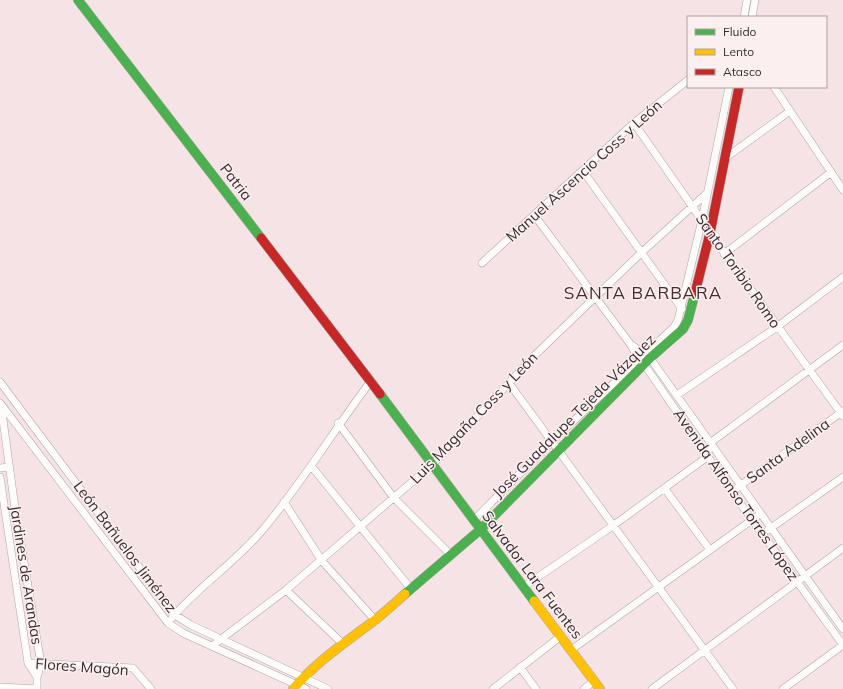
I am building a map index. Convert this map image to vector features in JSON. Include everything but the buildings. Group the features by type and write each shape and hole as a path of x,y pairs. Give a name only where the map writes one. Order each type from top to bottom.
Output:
{"street":[{"name":"Patria","path":"78,0 371,381"},
{"path":"744,16 747,0"},
{"path":"752,16 755,0"},
{"name":"Manuel Ascencio Coss y León","path":"482,264 634,123 687,81"},
{"name":"José Guadalupe Tejeda Vázquez","path":"295,687 304,676 342,643 375,620 481,529 559,450 674,327 682,309 708,193 729,88"},
{"name":"José Guadalupe Tejeda Vázquez","path":"474,520 552,442 644,359 683,329 688,320 710,233 739,88"},
{"path":"775,88 830,173 843,190"},
{"path":"724,159 790,111"},
{"name":"Santo Toribio Romo","path":"634,123 724,254 842,413"},
{"path":"583,171 682,309"},
{"path":"724,254 830,173"},
{"name":"Luis Magaña Coss y León","path":"212,646 322,561 433,464 534,356 641,253 708,193"},
{"name":"Avenida Alfonso Torres López","path":"535,216 631,345 677,395 843,630"},
{"path":"677,395 777,326 843,277"},
{"path":"525,586 665,489 707,457 710,443 843,345"},
{"name":"Avenida Alfonso Torres López","path":"644,359 707,457 843,645"},
{"path":"168,623 259,534 312,467 338,423 371,381"},
{"name":"Salvador Lara Fuentes","path":"371,381 525,586 597,685"},
{"name":"León Bañuelos Jiménez","path":"0,382 175,615 191,625 304,676 328,689"},
{"path":"509,383 733,689"},
{"name":"León Bañuelos Jiménez","path":"0,402 168,623 183,633 295,687 306,689"},
{"name":"Jardines de Arandas","path":"0,402 15,508 41,664 37,677 37,689"},
{"name":"Santa Adelina","path":"732,492 842,413"},
{"path":"338,423 394,498 450,555"},
{"path":"0,468 9,467"},
{"path":"312,467 411,589"},
{"name":"Jardines de Arandas","path":"0,477 2,509 28,663 37,677"},
{"path":"763,534 843,477"},
{"path":"665,489 710,550"},
{"path":"284,502 322,561 375,620"},
{"path":"2,509 15,508"},
{"path":"571,650 760,514"},
{"path":"652,689 843,548"},
{"path":"286,590 342,643"},
{"path":"493,689 560,636"},
{"path":"783,689 843,645"},
{"name":"Flores Magón","path":"28,663 134,668 151,689"},
{"path":"520,667 536,689"},
{"path":"584,689 597,685"},
{"path":"0,687 37,689"}],"traffic: fast":[{"path":"78,0 261,238"},
{"path":"405,594 481,529 650,358 683,329 688,320 695,293"},
{"path":"380,394 534,601"}],"traffic: slow":[{"path":"293,689 322,661 375,620 405,594"},
{"path":"534,601 600,689"}],"traffic: jam":[{"path":"695,293 710,233 739,88"},
{"path":"261,238 380,394"}],"district":[{"name":"SANTA BARBARA","path":"643,293"}]}
